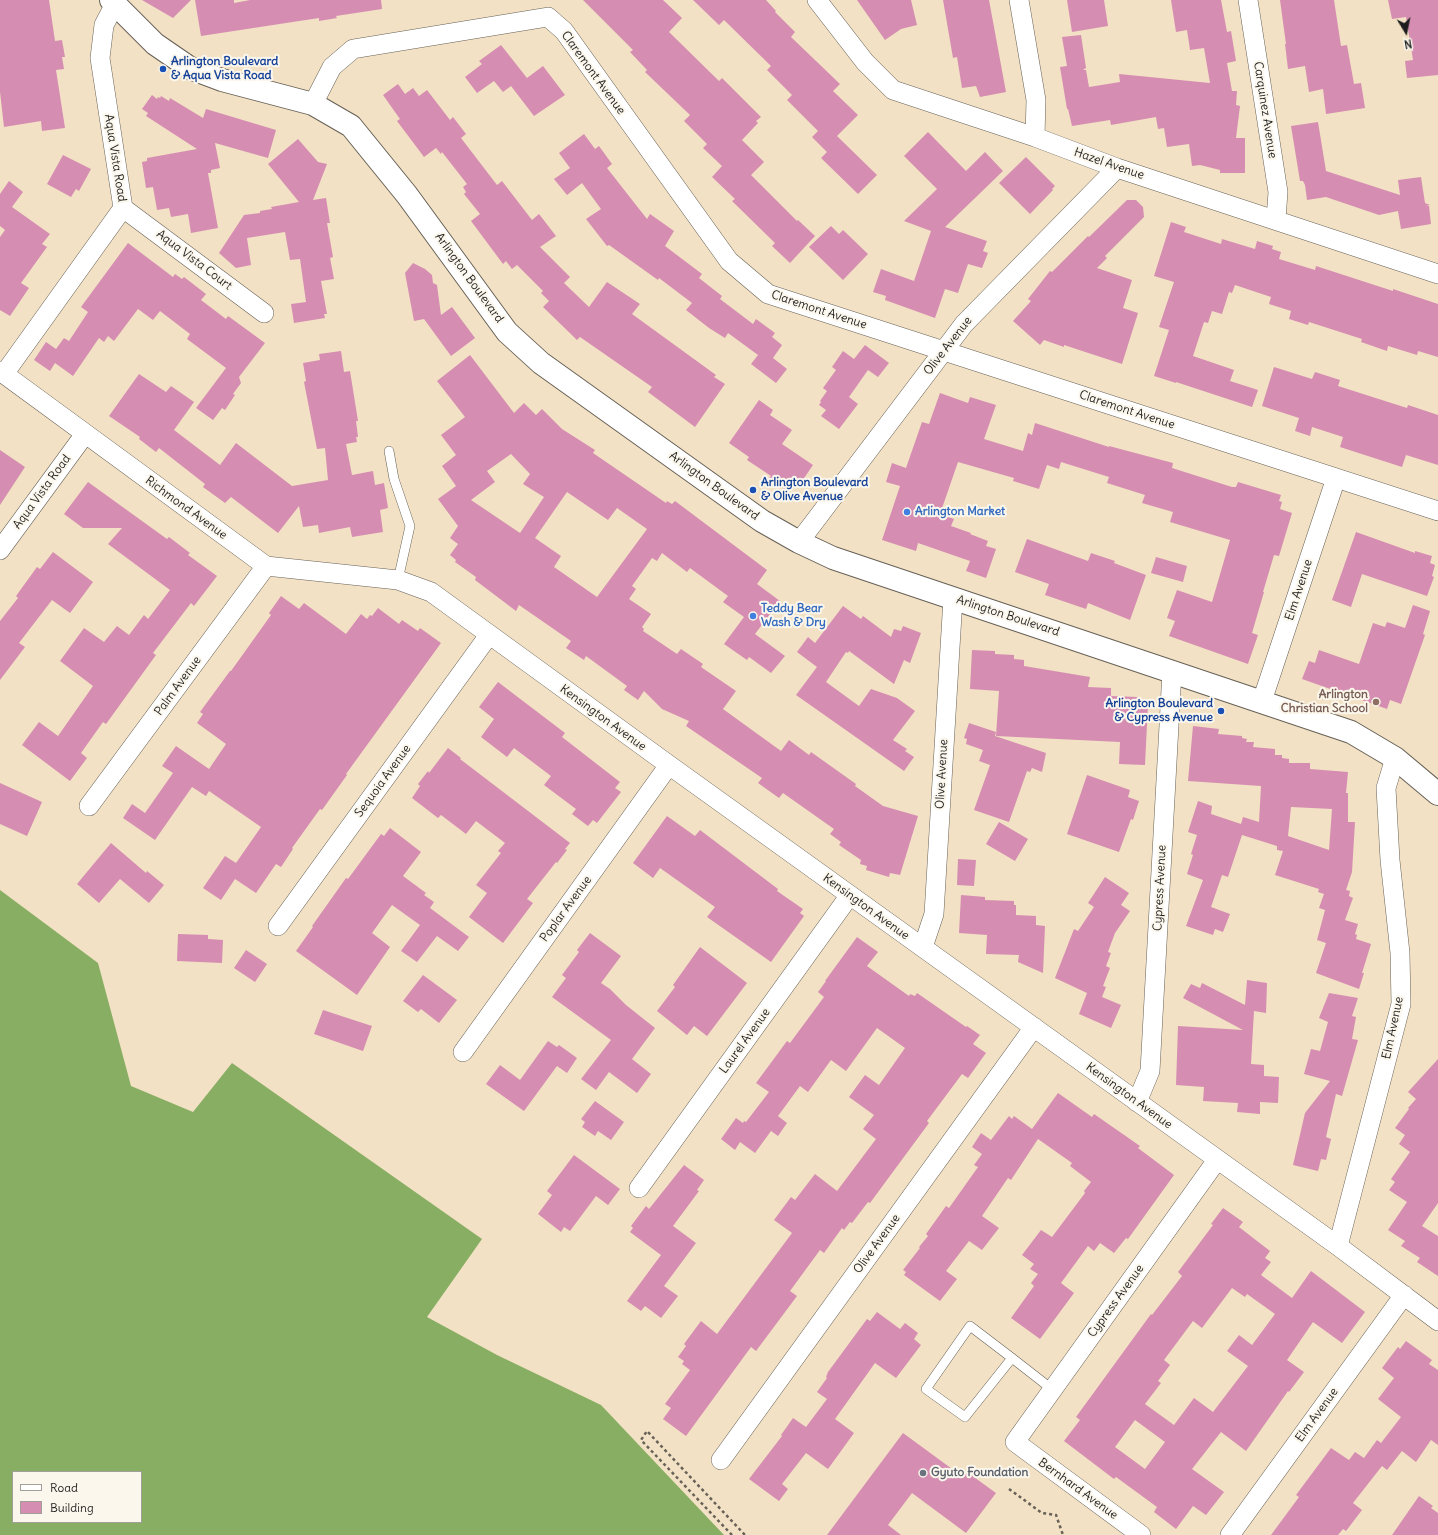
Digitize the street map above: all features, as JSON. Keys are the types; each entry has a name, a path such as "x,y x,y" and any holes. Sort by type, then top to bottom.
{"main road":[{"name":"Arlington Boulevard","path":"113,2 155,44 190,68 222,80 313,104 351,126 407,195 507,332 541,363 762,521 799,542 833,558 1351,732 1395,758 1438,794"}],"street":[{"name":"Hazel Avenue","path":"817,0 865,62 893,90 1035,137 1117,168 1276,219 1438,274"},
{"path":"1019,0 1036,100 1035,137"},
{"name":"Carquinez Avenue","path":"1248,0 1278,192 1276,219"},
{"name":"Aqua Vista Road","path":"2,372 123,208 100,58 104,25 113,2"},
{"name":"Claremont Avenue","path":"313,104 332,67 353,49 548,17 564,31 729,261 768,294 1438,510"},
{"name":"Olive Avenue","path":"799,542 964,324 1117,168"},
{"name":"Aqua Vista Court","path":"123,208 264,313"},
{"name":"Richmond Avenue","path":"2,372 266,566"},
{"name":"Aqua Vista Road","path":"0,550 85,434"},
{"name":"Elm Avenue","path":"1262,701 1336,478"},
{"path":"266,566 398,580"},
{"name":"Palm Avenue","path":"89,806 266,566"},
{"name":"Kensington Avenue","path":"398,580 431,592 1338,1246 1438,1321"},
{"name":"Olive Avenue","path":"923,947 934,914 953,598"},
{"name":"Sequoia Avenue","path":"278,926 489,635"},
{"name":"Cypress Avenue","path":"1137,1102 1150,1071 1172,671"},
{"name":"Elm Avenue","path":"1338,1246 1401,1004 1400,953 1390,860 1386,788 1395,758"},
{"name":"Poplar Avenue","path":"463,1052 669,765"},
{"name":"Laurel Avenue","path":"639,1188 850,895"},
{"name":"Olive Avenue","path":"721,1460 1034,1027"},
{"name":"Cypress Avenue","path":"1016,1442 1217,1160"},
{"name":"Elm Avenue","path":"1230,1535 1404,1295"},
{"name":"Bernhard Avenue","path":"1016,1442 1142,1535"}],"lane":[{"path":"389,450 394,479 410,526 398,580"},
{"path":"1012,1358 965,1417 926,1389 970,1326 1012,1358 1053,1390"}],"path":[{"path":"732,1535 641,1440 647,1431 745,1535"},
{"path":"1009,1489 1042,1513 1056,1515 1063,1535"}],"green space":[{"path":"0,890 98,963 131,1086 193,1112 232,1063 482,1239 427,1317 497,1355 601,1405 724,1535 0,1535"}],"building":[{"path":"0,0 49,0 55,41 62,40 65,57 62,57 64,69 56,70 65,128 42,131 41,121 4,127 0,92"},
{"path":"142,0 191,0 173,18"},
{"path":"195,0 234,0 234,3 250,0 381,0 382,9 336,16 337,18 319,21 319,18 201,36"},
{"path":"583,0 663,0 682,18 669,32 719,81 722,78 761,117 756,121 758,123 742,140 764,162 751,175 797,221 798,220 815,236 790,263 772,246 775,243 732,201 735,199 712,177 722,166 703,148 707,144 684,121 690,115 645,72 647,70 630,52 633,50"},
{"path":"693,0 766,0 776,11 775,12 795,32 791,37 840,84 833,91 858,115 837,136 877,175 858,194 821,158 827,152 812,137 818,131 787,100 792,95 767,70 771,66 724,20 719,25"},
{"path":"857,0 911,0 917,25 901,29 885,40"},
{"path":"943,0 989,0 1006,92 980,97 976,86 962,88 957,57 953,58"},
{"path":"1067,0 1104,0 1108,26 1072,32"},
{"path":"1171,0 1221,0 1227,32 1231,31 1236,61 1227,63 1232,91 1237,91 1236,105 1240,106 1236,138 1245,138 1245,173 1220,173 1220,170 1200,165 1192,166 1189,144 1167,147 1164,128 1158,129 1156,117 1111,125 1110,120 1072,126 1067,109 1060,67 1067,66 1062,37 1081,35 1086,68 1083,70 1086,70 1089,87 1120,82 1119,74 1210,83 1204,48 1190,50 1187,30 1176,32"},
{"path":"1280,0 1334,0 1341,46 1347,45 1354,84 1361,83 1365,108 1326,114 1323,89 1309,92 1305,66 1288,69"},
{"path":"1388,0 1438,0 1438,75 1407,78 1405,61 1413,60 1406,17 1392,19"},
{"path":"501,45 527,78 543,66 565,95 534,116 511,86 503,92 494,81 477,93 465,77 482,64 479,61"},
{"path":"398,84 405,94 413,88 419,96 427,90 450,120 453,117 466,134 461,138 497,185 502,181 532,220 539,214 556,236 540,247 570,277 564,283 589,307 607,282 640,304 632,314 716,375 714,377 725,384 695,427 648,392 652,387 580,337 577,340 543,307 549,301 541,293 543,291 517,265 512,269 506,261 503,264 471,221 480,214 464,194 466,192 463,187 467,184 442,152 441,154 436,148 424,157 397,121 400,119 383,95"},
{"path":"152,95 157,99 161,96 169,101 170,98 203,118 206,109 276,130 268,158 215,143 220,168 211,170 211,173 208,173 218,228 191,233 188,214 171,217 169,208 157,210 153,187 146,188 142,162 147,161 147,158 197,149 146,116 148,113 142,109"},
{"path":"1318,122 1326,171 1400,195 1398,180 1421,177 1425,203 1430,205 1426,206 1429,206 1431,224 1401,229 1398,211 1379,215 1326,197 1307,200 1305,185 1303,181 1300,181 1291,126"},
{"path":"928,132 966,171 985,152 1003,171 945,227 987,241 983,251 988,253 982,268 968,264 958,293 945,289 935,318 885,300 886,296 873,292 881,269 914,281 931,231 904,221 937,189 904,156"},
{"path":"584,134 595,149 599,146 612,164 607,168 647,219 650,214 674,231 665,246 702,274 699,278 722,296 720,299 753,324 756,319 775,333 772,337 782,345 773,358 787,369 776,383 751,364 758,355 728,333 725,338 709,328 686,310 692,303 659,278 658,280 609,245 607,246 586,219 601,209 582,183 567,195 554,179 570,168 559,153"},
{"path":"298,139 318,162 327,164 313,200 326,198 330,223 327,223 333,257 330,258 334,279 321,281 327,314 324,314 325,318 294,323 291,304 306,302 300,259 290,260 285,232 247,238 251,265 236,268 219,253 244,215 260,213 260,211 272,209 271,207 299,202 268,164"},
{"path":"63,155 91,169 79,191 76,189 71,197 47,184"},
{"path":"1026,157 1055,186 1030,214 999,183"},
{"path":"9,181 23,192 12,207 50,234 42,244 47,247 21,283 29,288 10,316 0,310 0,237 5,230 0,226 0,194"},
{"path":"1127,200 1136,200 1143,207 1144,217 1105,256 1107,258 1097,268 1132,280 1123,308 1138,313 1122,364 1044,340 1040,345 1013,321 1031,301 1028,299 1050,271 1052,272"},
{"path":"1171,222 1186,227 1184,232 1221,244 1222,239 1255,249 1257,241 1273,246 1272,249 1281,252 1279,259 1315,270 1316,266 1438,304 1438,357 1418,351 1417,355 1388,346 1387,351 1361,342 1362,339 1309,322 1308,325 1289,319 1291,311 1269,304 1271,297 1235,285 1232,293 1229,292 1222,314 1212,311 1208,323 1204,322 1193,356 1234,370 1230,381 1258,390 1252,407 1154,376 1169,330 1159,327 1174,282 1154,276"},
{"path":"831,226 839,234 843,230 868,254 843,280 809,247"},
{"path":"128,243 173,277 175,274 182,279 184,277 206,294 201,300 226,319 228,316 265,343 239,377 241,383 233,394 235,395 225,410 222,408 213,420 196,408 226,368 187,339 190,334 160,311 153,320 138,309 114,341 108,336 104,342 99,338 73,376 55,363 50,371 34,360 46,342 56,349 64,338 69,341 88,312 81,307"},
{"path":"413,263 425,269 432,275 433,283 437,285 441,315 452,307 475,338 451,356 424,319 414,321 405,273"},
{"path":"865,345 889,363 878,377 868,370 849,397 858,404 839,429 821,416 826,410 819,405 827,391 823,388 836,370 832,367 843,351 854,359"},
{"path":"341,351 344,372 350,371 358,421 356,421 358,437 356,437 357,442 346,444 352,475 373,471 375,485 384,483 388,508 380,510 383,532 352,537 350,527 319,533 318,525 303,527 299,506 278,533 231,497 225,503 203,487 205,484 159,448 156,452 139,439 140,437 109,416 139,374 166,392 171,386 194,402 174,430 220,465 236,443 292,486 328,480 325,448 317,449 304,382 306,381 303,363 320,360 319,354"},
{"path":"470,355 514,413 524,403 536,415 542,409 562,429 595,450 593,453 666,503 667,501 672,504 675,501 767,570 757,584 780,601 755,634 785,656 771,673 749,657 747,660 724,644 744,617 723,602 728,596 690,568 687,572 662,553 657,561 652,558 632,586 636,589 629,599 651,614 642,627 644,629 643,631 677,654 681,649 703,664 701,667 736,691 723,709 781,751 789,740 809,755 811,752 856,784 855,786 883,806 918,816 900,875 890,873 889,877 866,870 867,866 860,864 861,860 839,845 841,842 830,834 834,829 783,793 779,798 758,783 762,778 686,726 689,721 662,709 644,691 638,700 624,690 627,686 586,656 584,660 566,648 571,641 519,605 516,611 475,580 476,577 455,562 456,560 450,555 458,544 450,538 458,526 438,499 456,486 442,466 456,455 441,435 465,417 437,381","holes":["511,454 530,474 523,484 544,497 520,533 471,500 495,482 487,471","567,492 608,520 617,508 647,529 597,597 554,567 561,556 535,538"]},
{"path":"1274,367 1312,379 1315,372 1340,380 1338,386 1407,408 1408,405 1438,415 1438,465 1406,455 1402,467 1340,447 1343,437 1312,427 1310,436 1295,431 1299,418 1262,406"},
{"path":"940,393 968,403 970,397 996,405 984,439 1023,451 1028,433 1032,435 1035,423 1109,447 1173,463 1172,468 1232,487 1236,487 1238,482 1281,495 1279,501 1282,502 1280,509 1292,513 1279,556 1274,555 1263,592 1252,633 1258,635 1248,664 1169,636 1175,621 1167,618 1177,590 1212,602 1230,540 1170,522 1173,512 1142,503 1145,495 1107,483 1109,477 1061,462 1059,469 1047,465 1039,489 1013,481 1014,478 958,462 940,514 954,519 951,526 988,541 986,546 996,549 986,578 966,571 970,561 918,543 916,551 882,540 900,486 886,482 892,463 906,468 922,422 929,424"},
{"path":"759,400 773,410 770,415 792,430 782,444 813,465 798,487 793,483 787,491 769,478 771,476 747,460 749,457 729,443"},
{"path":"0,450 25,467 0,505"},
{"path":"88,482 167,539 169,537 190,553 188,555 217,576 194,606 191,603 153,653 156,655 106,724 103,722 81,753 87,758 70,781 22,745 39,722 58,736 93,686 60,661 84,628 104,642 117,626 129,635 144,615 148,619 170,590 108,544 122,528 83,528 64,514"},
{"path":"1356,532 1415,553 1415,551 1432,556 1430,563 1435,565 1432,576 1434,577 1427,596 1362,574 1351,607 1332,600"},
{"path":"1027,539 1088,561 1091,553 1115,561 1114,563 1146,575 1130,620 1088,603 1086,609 1045,595 1049,584 1015,572"},
{"path":"53,552 93,582 70,613 52,600 19,643 25,647 0,680 0,621 18,598 16,596 37,567 40,569"},
{"path":"1156,557 1187,566 1183,582 1151,573"},
{"path":"281,596 299,609 304,603 346,634 361,614 367,619 370,615 372,616 378,608 399,624 402,620 418,631 420,628 441,643 346,774 347,775 322,810 320,809 292,848 293,849 281,867 276,864 256,893 235,879 221,900 203,888 225,856 236,863 261,827 209,791 206,796 192,787 155,840 123,818 132,804 145,813 173,773 162,766 176,746 209,769 226,744 197,723 203,714 200,712 271,615 269,613"},
{"path":"1413,605 1430,611 1423,634 1425,635 1401,704 1390,700 1387,709 1302,679 1309,661 1315,663 1319,650 1359,664 1373,623 1385,627 1387,622 1405,628"},
{"path":"843,606 861,619 863,616 891,637 894,629 901,631 903,626 921,633 910,663 904,660 894,684 849,651 848,653 846,652 826,682 859,706 871,689 897,698 915,711 893,740 907,749 905,751 914,757 904,771 796,695 817,667 797,652 808,637 815,643"},
{"path":"972,650 995,651 995,654 1014,655 1014,659 1024,660 1024,666 1090,677 1088,687 1111,688 1111,696 1138,697 1138,703 1148,704 1145,765 1119,764 1120,742 996,736 999,691 970,689"},
{"path":"498,682 565,733 562,737 620,782 615,788 621,792 597,823 593,820 588,826 572,814 576,809 544,785 551,776 514,748 507,757 481,737 494,719 479,707"},
{"path":"969,723 996,732 995,736 1046,753 1042,772 1032,768 1030,772 1027,771 1009,822 974,810 990,765 979,761 983,750 966,744 967,739 964,738"},
{"path":"1193,726 1219,729 1218,734 1242,736 1242,738 1247,739 1246,742 1254,742 1253,747 1275,749 1275,755 1282,755 1282,758 1289,759 1289,763 1310,763 1310,769 1348,772 1346,793 1348,793 1348,822 1355,822 1352,872 1346,890 1350,891 1349,896 1353,898 1345,920 1358,924 1355,934 1357,935 1356,939 1371,944 1362,973 1364,973 1359,989 1316,973 1326,943 1317,940 1325,910 1319,908 1324,894 1318,892 1319,889 1275,875 1283,851 1277,850 1277,846 1242,835 1228,877 1222,875 1211,907 1230,914 1223,932 1215,929 1213,935 1186,926 1203,880 1187,874 1197,835 1188,832 1198,801 1212,806 1211,814 1241,824 1243,817 1259,822 1261,786 1188,781","holes":["1291,807 1332,809 1329,850 1288,836"]},
{"path":"448,748 461,758 460,759 570,843 565,849 567,850 527,899 533,903 503,943 469,917 487,893 476,885 501,853 498,851 505,843 476,821 466,834 441,815 438,818 412,798 420,786 418,784 428,771 429,773"},
{"path":"1087,775 1130,790 1128,797 1139,801 1133,820 1131,819 1119,852 1067,834"},
{"path":"0,783 42,802 27,836 0,824"},
{"path":"667,816 695,836 700,830 778,889 777,891 803,909 800,913 804,916 771,962 707,917 715,907 660,868 653,878 633,863"},
{"path":"999,822 1028,839 1015,861 986,844"},
{"path":"390,828 421,852 403,876 426,893 424,895 434,902 430,908 469,937 458,951 437,936 417,962 401,951 420,925 392,905 372,933 390,947 357,995 296,951 346,878 348,879 381,834 384,836"},
{"path":"111,843 146,873 147,871 164,885 149,903 120,879 99,903 77,884"},
{"path":"958,859 976,860 974,886 957,885"},
{"path":"1105,877 1129,893 1121,905 1130,911 1115,933 1108,952 1111,953 1106,966 1110,968 1103,986 1106,987 1102,997 1121,1005 1111,1028 1079,1014 1087,993 1055,978 1074,929 1078,931 1094,907 1088,903"},
{"path":"961,895 985,897 985,900 1014,901 1014,905 1016,905 1016,915 1036,916 1036,925 1045,926 1043,973 1018,962 1019,955 986,954 987,935 959,933"},
{"path":"590,933 621,956 601,983 655,1028 632,1059 651,1074 637,1093 609,1072 596,1090 581,1079 611,1040 552,997 566,978 562,975 579,952 577,950"},
{"path":"178,934 208,935 208,939 223,940 222,963 177,961"},
{"path":"857,937 878,952 867,966 909,996 910,994 915,996 917,993 980,1035 973,1044 986,1053 968,1078 962,1074 927,1121 929,1123 870,1203 868,1202 852,1223 850,1222 844,1230 842,1228 824,1253 820,1250 790,1291 797,1296 756,1351 751,1347 686,1436 663,1419 671,1408 665,1404 690,1370 682,1364 684,1361 678,1357 686,1346 684,1344 701,1321 717,1334 792,1233 774,1220 791,1197 795,1200 815,1174 837,1191 876,1139 863,1129 874,1115 849,1097 865,1075 879,1085 905,1048 877,1028 846,1071 831,1060 808,1092 800,1086 778,1116 787,1123 778,1136 771,1131 755,1153 740,1142 735,1150 721,1139 736,1118 743,1123 744,1121 746,1122 769,1092 756,1083 787,1041 790,1043 824,997 818,992"},
{"path":"700,947 747,983 707,1036 694,1026 687,1035 657,1011 675,987 673,985"},
{"path":"246,950 267,964 255,982 234,968"},
{"path":"423,975 457,1000 439,1023 421,1009 418,1012 403,1001"},
{"path":"1247,980 1267,983 1266,1013 1254,1011 1251,1064 1264,1065 1264,1076 1279,1077 1278,1103 1260,1102 1260,1114 1237,1112 1238,1103 1203,1101 1204,1087 1176,1085 1178,1026 1243,1030 1183,998 1191,984 1200,988 1202,983 1245,1005"},
{"path":"1329,993 1358,998 1352,1016 1356,1017 1352,1039 1358,1040 1342,1096 1336,1094 1326,1137 1331,1139 1326,1160 1321,1159 1318,1171 1293,1165 1305,1113 1330,1081 1304,1074 1311,1049 1320,1051 1328,1022 1319,1018"},
{"path":"323,1010 372,1026 363,1051 314,1034"},
{"path":"548,1041 557,1047 559,1045 577,1058 567,1073 557,1066 524,1111 486,1084 500,1065 520,1080"},
{"path":"1438,1059 1438,1203 1422,1226 1438,1236 1438,1276 1417,1262 1420,1258 1401,1246 1405,1241 1388,1230 1407,1202 1389,1190 1395,1182 1391,1179 1410,1152 1399,1144 1405,1135 1395,1128 1409,1109 1408,1108 1416,1099 1408,1092"},
{"path":"1058,1093 1092,1117 1094,1114 1140,1146 1138,1148 1174,1175 1128,1239 1126,1238 1114,1253 1100,1243 1094,1251 1088,1246 1061,1283 1074,1293 1040,1339 1011,1318 1034,1286 1031,1283 1038,1274 1030,1269 1034,1264 1022,1255 1041,1230 1052,1237 1085,1193 1084,1191 1091,1182 1070,1166 1072,1163 1038,1139 1011,1180 1008,1178 982,1216 999,1228 982,1250 969,1241 946,1271 957,1279 940,1301 904,1275 906,1272 903,1270 920,1248 919,1247 928,1236 926,1234 946,1206 949,1208 978,1167 974,1165 982,1154 972,1147 981,1133 991,1140 1009,1116 1012,1119 1014,1116 1032,1129"},
{"path":"595,1101 624,1122 611,1140 598,1131 595,1136 582,1127 585,1122 581,1119"},
{"path":"574,1155 620,1189 608,1205 596,1196 570,1231 564,1227 561,1232 538,1214 552,1195 547,1191"},
{"path":"684,1165 704,1180 697,1190 699,1191 673,1226 696,1243 664,1286 678,1296 661,1318 645,1306 641,1311 627,1301 661,1255 630,1232 633,1228 631,1226 646,1206 649,1209"},
{"path":"1223,1208 1243,1222 1239,1227 1270,1251 1265,1258 1271,1262 1261,1275 1292,1298 1311,1271 1365,1312 1342,1343 1313,1322 1287,1360 1304,1372 1289,1392 1288,1391 1246,1451 1221,1432 1192,1469 1224,1492 1206,1515 1193,1506 1176,1529 1154,1512 1157,1507 1116,1477 1114,1479 1064,1441 1080,1420 1076,1417 1151,1314 1152,1315 1182,1276 1178,1272 1213,1225 1211,1224","holes":["1232,1288 1245,1297 1247,1294 1275,1314 1252,1345 1239,1335 1227,1351 1248,1366 1213,1412 1194,1398 1174,1425 1145,1404 1161,1383 1158,1381 1170,1365 1164,1360 1193,1321 1202,1328","1135,1420 1165,1442 1145,1469 1115,1447"]},
{"path":"877,1312 900,1329 905,1323 918,1333 914,1339 921,1345 896,1378 875,1363 835,1419 854,1433 828,1469 806,1453 782,1484 788,1489 779,1501 749,1479 782,1436 781,1435 793,1418 806,1427 827,1399 817,1392 827,1378 828,1372 867,1319 870,1321"},
{"path":"1406,1341 1432,1360 1429,1364 1438,1370 1438,1445 1431,1440 1416,1462 1402,1451 1387,1470 1382,1466 1353,1503 1362,1510 1346,1531 1343,1529 1338,1535 1271,1535 1299,1497 1296,1495 1331,1448 1349,1460 1355,1452 1364,1458 1377,1440 1381,1443 1401,1417 1378,1399 1394,1378 1382,1368 1398,1347 1400,1349"},
{"name":"Gyuto Foundation","path":"903,1433 963,1477 967,1472 996,1493 966,1533 912,1493 888,1525 901,1535 827,1535"},
{"path":"1419,1496 1433,1506 1431,1508 1438,1513 1438,1535 1392,1535"}],"place":[{"name":"Arlington Boulevard & Aqua Vista Road","path":"163,69"},
{"name":"Arlington Boulevard & Olive Avenue","path":"753,490"},
{"name":"Arlington Market","path":"907,512"},
{"name":"Teddy Bear Wash & Dry","path":"753,616"},
{"name":"Arlington Christian School","path":"1376,702"},
{"name":"Arlington Boulevard & Cypress Avenue","path":"1221,711"},
{"name":"Gyuto Foundation","path":"923,1473"}]}
